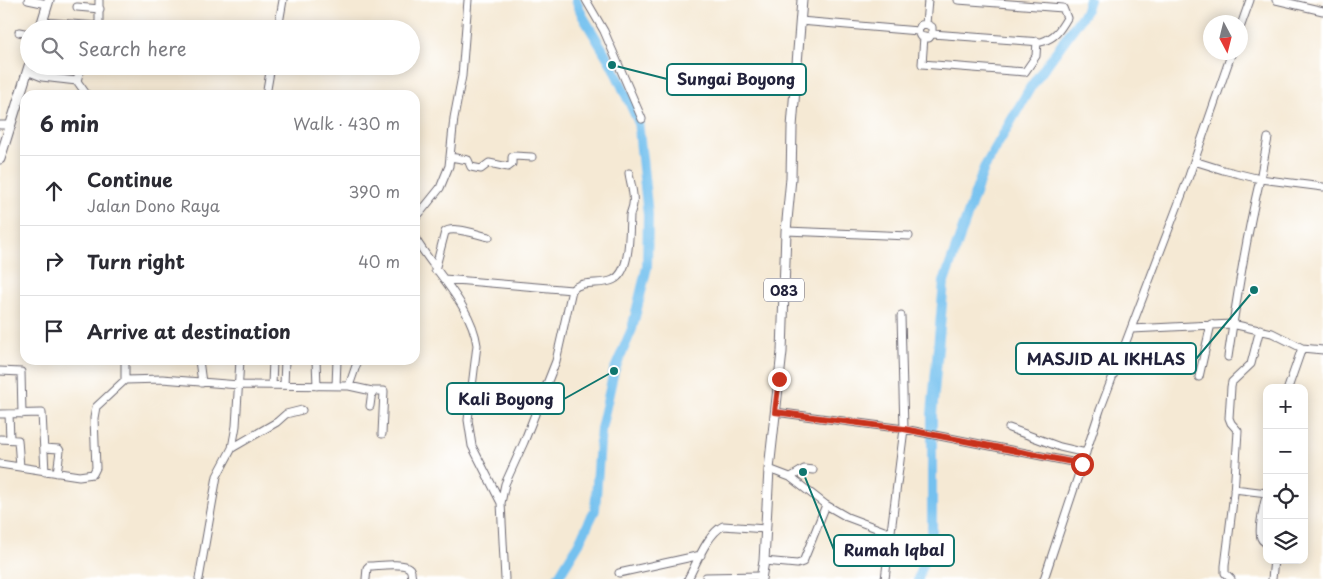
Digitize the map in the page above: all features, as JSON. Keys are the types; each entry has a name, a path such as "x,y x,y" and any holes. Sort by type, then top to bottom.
{"main road":[{"name":"083","path":"761,578 764,561 769,469 782,352 786,231 802,0"},
{"path":"43,20 48,2"},
{"path":"0,159 5,125 26,75"}],"street":[{"path":"28,0 48,2"},
{"path":"99,0 99,20"},
{"path":"280,20 284,0"},
{"path":"420,213 440,188 449,166 454,118 462,76 468,0"},
{"path":"586,0 604,31 642,119"},
{"path":"926,24 928,0"},
{"path":"932,34 1037,41 1052,38 1061,29 1067,18 1063,8 958,0"},
{"path":"1245,15 1250,0"},
{"path":"1276,0 1323,11"},
{"path":"77,7 100,9"},
{"path":"800,21 918,31"},
{"path":"921,24 926,24 932,27 932,34 929,38 920,36 918,31 921,24"},
{"path":"924,37 922,64 1024,72 1036,56 1037,41"},
{"path":"1044,579 1082,464 1229,60"},
{"path":"40,75 77,81"},
{"path":"79,75 77,81 83,90"},
{"path":"267,90 269,75"},
{"path":"1228,357 1246,243 1268,138"},
{"path":"450,157 468,160 471,167 481,169 489,163 508,167 512,164 514,156 532,157"},
{"path":"1194,161 1260,179 1323,187"},
{"path":"505,579 500,503 505,484 556,361 572,290 577,285 607,282 614,280 620,275 629,245 630,213 634,203 629,173"},
{"path":"435,270 447,230 453,229 488,237"},
{"path":"786,231 909,236"},
{"path":"420,246 435,270 444,278 476,334 477,344 468,420 472,446 500,503"},
{"path":"444,278 572,290"},
{"path":"885,579 904,429 901,316"},
{"path":"1200,377 1211,324"},
{"path":"1132,329 1232,324 1272,333 1302,348 1323,350"},
{"path":"1230,579 1226,573 1225,566 1234,489 1238,431 1229,418 1231,386 1232,382 1251,364 1260,329"},
{"path":"1289,384 1302,348"},
{"path":"125,365 125,380"},
{"path":"200,365 202,383"},
{"path":"199,579 218,476 232,448 236,426 240,365"},
{"path":"272,385 273,365"},
{"path":"284,385 285,365"},
{"path":"316,365 317,386"},
{"path":"336,386 337,365"},
{"path":"349,386 356,365"},
{"path":"0,370 18,370 21,372 22,414"},
{"path":"0,464 80,476 93,474 96,468 94,418 96,406 125,380 162,379 238,385 349,386 372,391 384,390 382,434"},
{"path":"370,406 372,391"},
{"path":"232,448 277,422 286,414 302,410"},
{"path":"775,412 904,429 1082,464"},
{"path":"0,414 42,413 45,472"},
{"path":"9,414 10,439"},
{"path":"1009,428 1060,447 1086,453"},
{"path":"0,439 17,439 19,441 20,468"},
{"path":"44,448 59,449 58,473"},
{"path":"769,469 791,477 826,505 847,517 892,534"},
{"path":"791,477 804,469 813,470"},
{"path":"1234,489 1263,493"},
{"path":"764,561 797,564 803,562 826,505"},
{"path":"1263,518 1260,536 1263,541"},
{"path":"688,579 714,532 723,526 766,529"},
{"path":"619,573 701,555"},
{"path":"1272,579 1274,564"},
{"path":"366,579 366,568 369,566 402,565 411,570 412,579"},
{"path":"706,577 761,578"}],"waterway":[{"path":"557,579 579,543 595,510 601,429 614,371 632,329 647,267 648,215 638,121 612,65 582,15 576,0"},
{"path":"918,579 932,534 932,414 944,282 984,168 1030,88 1085,12 1089,0"}],"place":[{"name":"Sungai Boyong","path":"612,65"},
{"name":"MASJID AL IKHLAS","path":"1254,290"},
{"name":"Kali Boyong","path":"614,371"},
{"name":"Rumah Iqbal","path":"803,472"}],"route":[{"path":"779,379 775,412 904,429 1082,464"}]}
